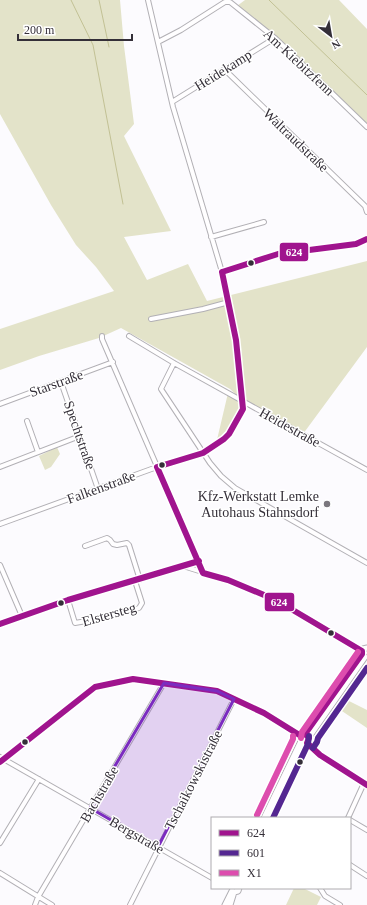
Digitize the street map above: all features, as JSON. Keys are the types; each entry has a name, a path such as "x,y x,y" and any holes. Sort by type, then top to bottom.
{"street":[{"path":"148,0 172,102 222,272 236,340 240,395 242,400"},
{"name":"Am Kiebitzfenn","path":"158,42 228,1 275,38 367,127"},
{"name":"Heidekamp","path":"172,102 275,38"},
{"name":"Waltraudstraße","path":"224,69 365,206 367,212"},
{"path":"211,237 264,222"},
{"path":"222,272 278,254 356,244 367,239"},
{"path":"151,319 203,309 229,302"},
{"path":"102,336 203,573"},
{"name":"Heidestraße","path":"129,336 174,363 367,470"},
{"name":"Starstraße","path":"0,404 113,362"},
{"path":"174,363 161,389 203,453 221,476 235,488 367,563"},
{"name":"Spechtstraße","path":"61,382 98,489"},
{"name":"Falkenstraße","path":"0,524 157,467 203,453 229,434 243,409 242,400"},
{"path":"27,421 38,452"},
{"path":"0,467 80,436"},
{"name":"Elstersteg","path":"68,600 75,623 109,617 139,608 142,603 129,545 127,543 117,545 113,544 107,538 85,546"},
{"path":"0,624 68,600 199,561"},
{"path":"0,565 22,616"},
{"path":"182,566 228,580 276,600 365,652 305,739 265,817"},
{"path":"1,760 95,687 133,680 216,691 264,713 305,739 320,755 365,784 350,817"},
{"name":"Bachstraße","path":"35,905 38,897 164,683"},
{"name":"Tschaikowskistraße","path":"130,905 234,699"},
{"path":"269,817 305,739"},
{"name":"Bergstraße","path":"1,760 39,779 211,877"},
{"path":"0,843 39,779"},
{"path":"351,820 367,830"},
{"path":"351,866 367,876"},
{"path":"0,873 52,905"},
{"path":"321,889 325,896 340,905"},
{"path":"225,905 232,890"},
{"path":"230,905 232,890"}],"highlighted area":[{"path":"164,683 217,691 234,699 158,847 90,808"}],"green space":[{"path":"0,0 120,0 134,124 124,136 171,231 124,237 147,280 188,264 207,301 367,261 367,347 303,434 242,400 230,389 121,328 99,338 39,356 0,370 0,329 114,291 96,267 76,245 51,205 0,114"},
{"path":"245,0 339,0 367,29 367,126 237,6"},
{"path":"228,393 237,399 240,411 228,434 216,444"},
{"path":"57,447 60,454 51,467 45,470 39,456"},
{"path":"343,698 367,710 367,728 336,707"},
{"path":"294,889 305,889 321,897 317,905 286,905"}],"waterway":[{"path":"71,0 93,45 123,204"},
{"path":"99,0 109,47"},
{"path":"269,0 367,95"}],"transit line":[{"name":"624","path":"222,272 278,254 356,244 367,239"},
{"name":"624","path":"157,467 203,453 224,439 229,434 243,409 236,340 222,272"},
{"name":"624","path":"157,467 203,573 228,580 276,600 362,651 362,654 305,734"},
{"name":"624","path":"0,624 68,600 199,561"},
{"name":"X1","path":"301,738 302,732 358,652"},
{"name":"601","path":"313,748 318,738 367,668"},
{"name":"624","path":"0,762 95,687 133,679 217,691 264,713 301,736"},
{"name":"624","path":"305,734 309,738 307,743 320,755 367,785"},
{"name":"X1","path":"257,815 293,739 293,736"},
{"name":"601","path":"273,817 308,744 309,736"}],"place":[{"name":"Kfz-Werkstatt Lemke Autohaus Stahnsdorf","path":"327,504"}]}
